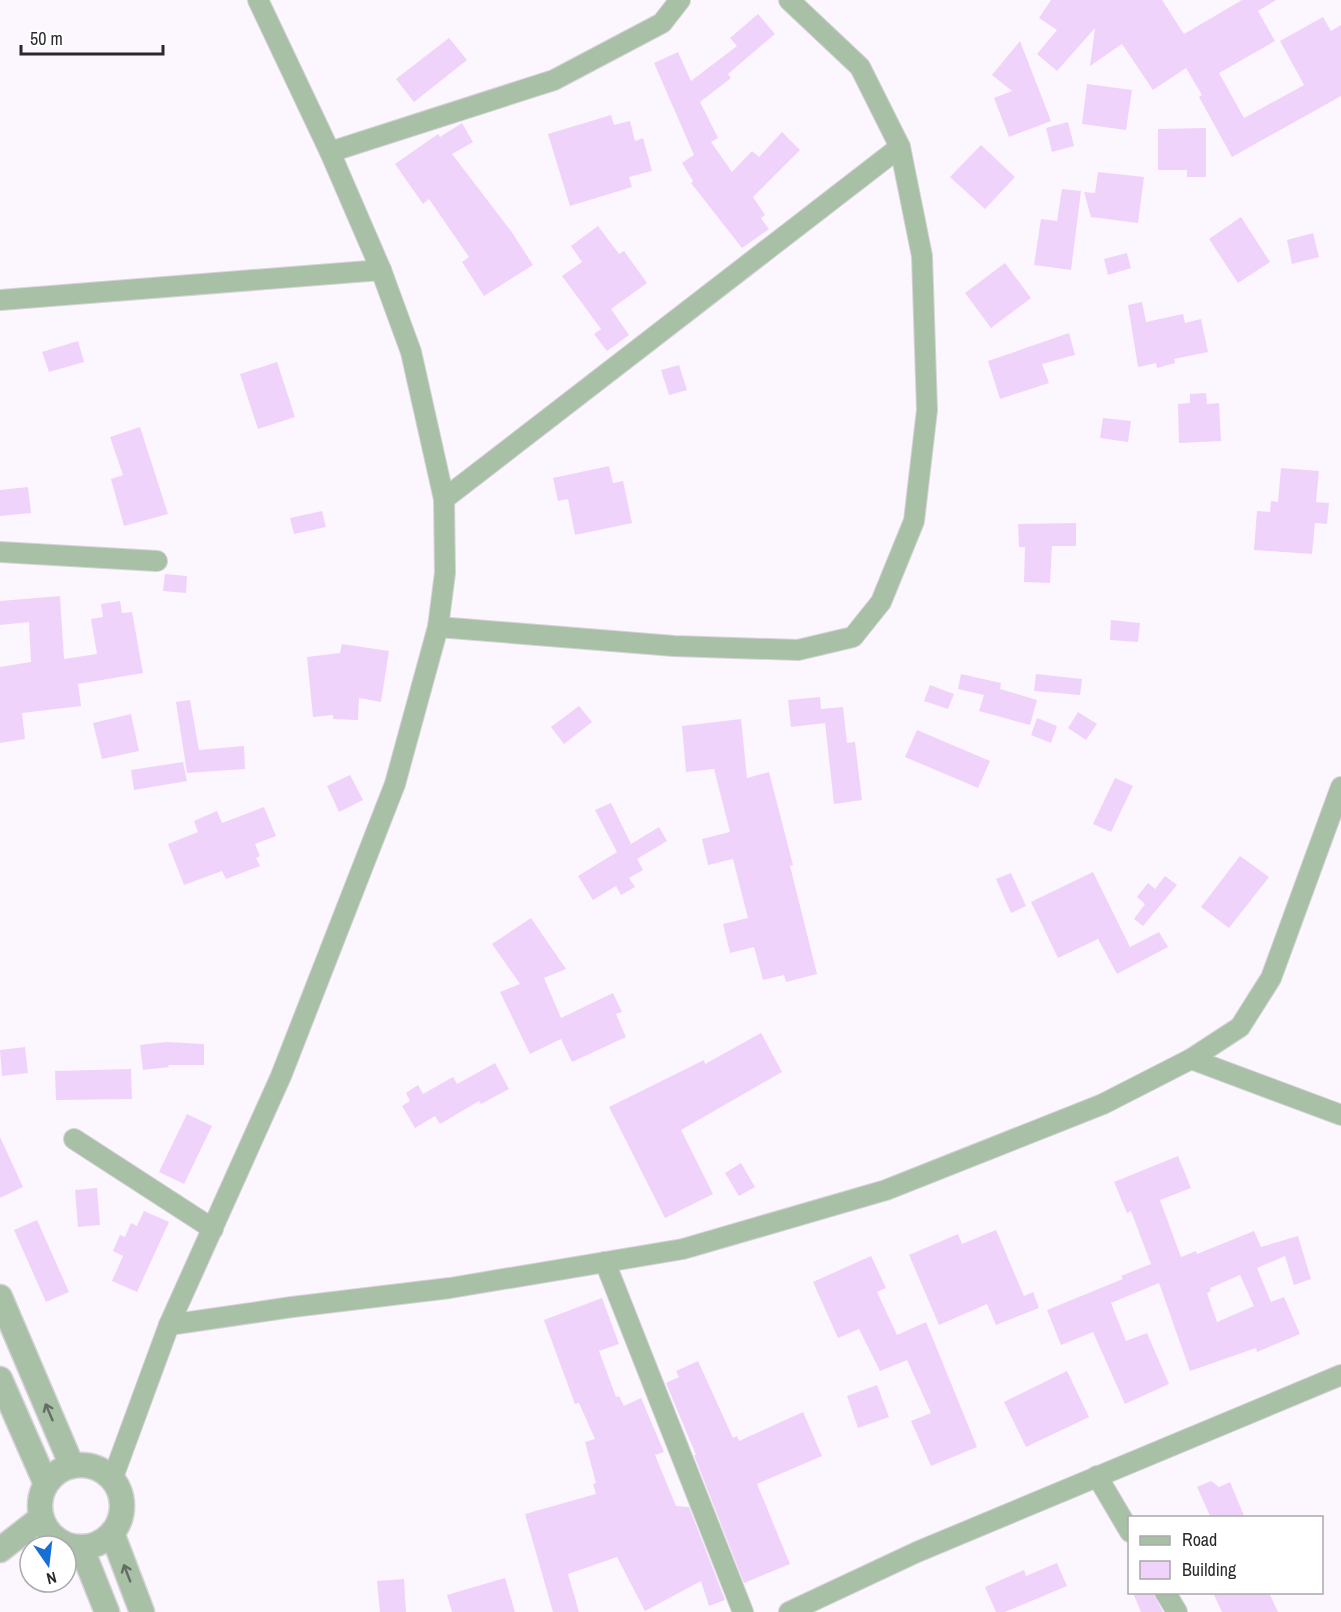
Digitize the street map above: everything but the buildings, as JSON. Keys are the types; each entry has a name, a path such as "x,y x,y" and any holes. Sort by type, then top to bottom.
{"street":[{"path":"112,1480 170,1325 281,1076 391,795 438,627 445,573 444,499 411,352 381,270 330,152 258,0"},
{"path":"330,152 554,80 662,23 680,0"},
{"path":"438,627 675,646 798,650 853,638 881,602 914,521 927,411 922,256 900,147 860,67 789,0"},
{"path":"444,499 900,147"},
{"path":"0,300 381,270"},
{"path":"0,552 157,561"},
{"path":"170,1325 292,1307 450,1288 683,1249 886,1190 1103,1104 1191,1059 1240,1027 1271,978 1341,787"},
{"path":"1191,1059 1341,1115"},
{"path":"74,1139 213,1229"},
{"path":"605,1262 743,1612"},
{"path":"0,1298 72,1466"},
{"path":"789,1612 917,1552 1097,1476 1234,1422 1341,1375"},
{"path":"0,1379 46,1484"},
{"path":"72,1466 87,1466 101,1470 112,1480 120,1492 122,1507 119,1521 112,1533 92,1546 81,1547 63,1544 49,1533 41,1518 40,1500 46,1484 57,1472 72,1466"},
{"path":"1097,1476 1128,1529"},
{"path":"0,1550 41,1518"},
{"path":"112,1533 142,1612"},
{"path":"81,1547 107,1612"},
{"path":"1167,1594 1177,1612"}]}
